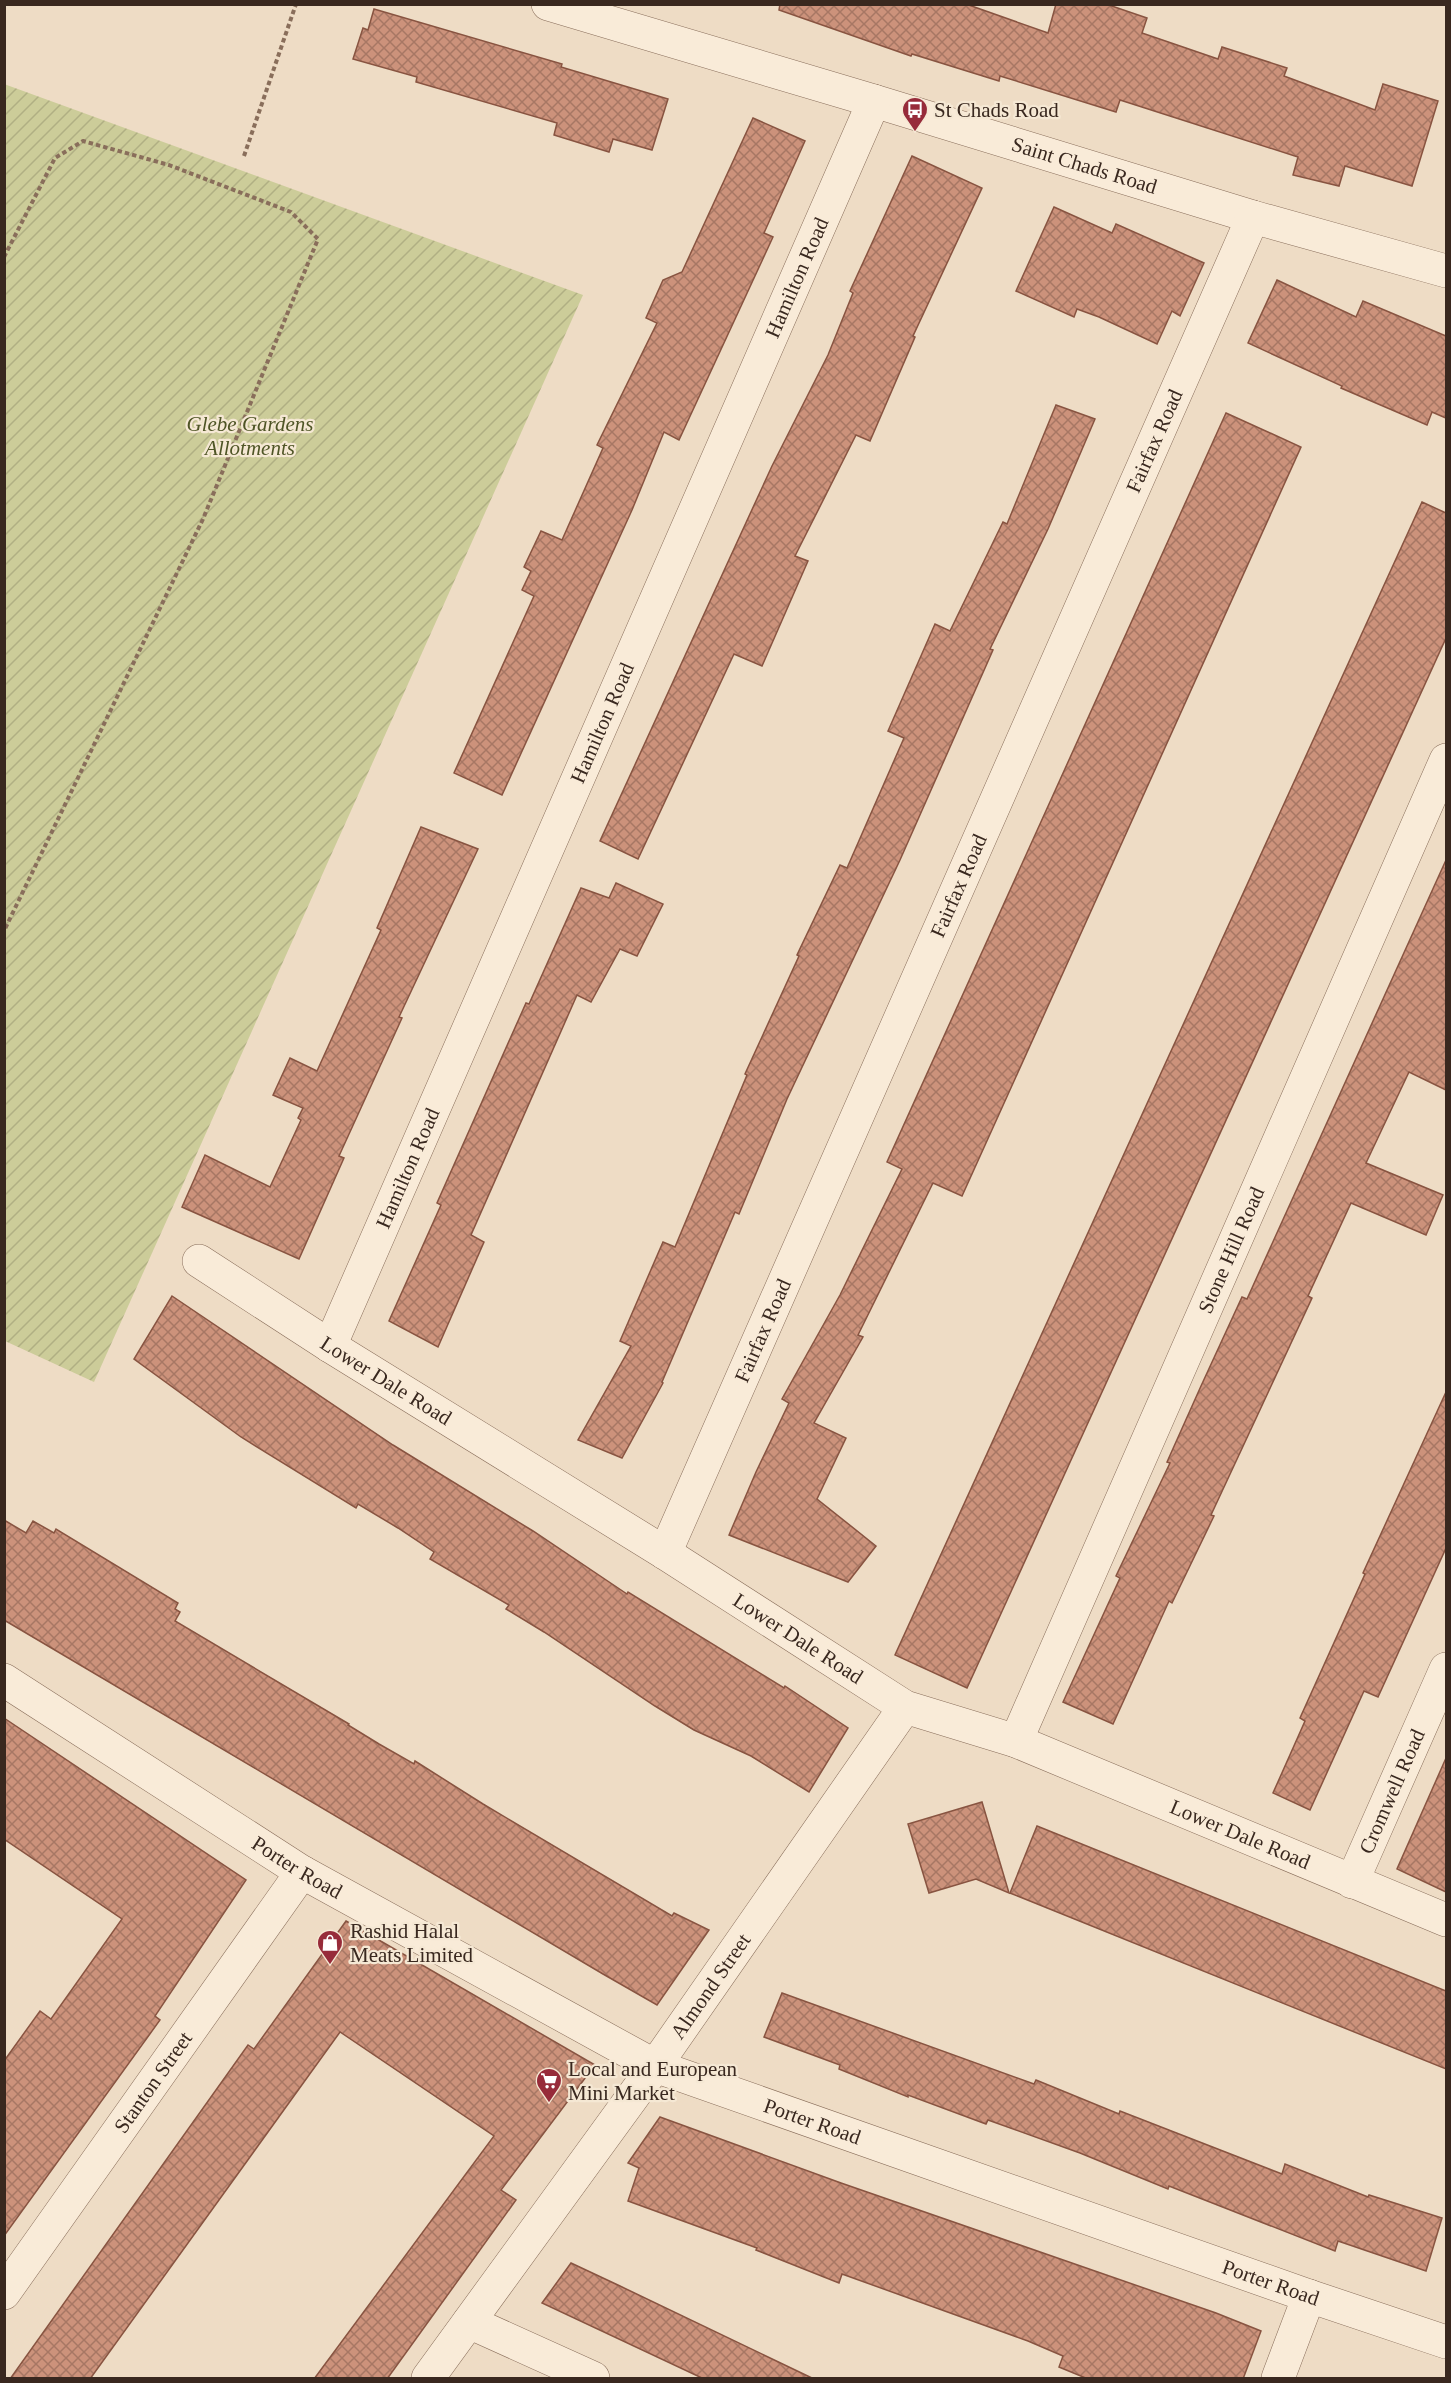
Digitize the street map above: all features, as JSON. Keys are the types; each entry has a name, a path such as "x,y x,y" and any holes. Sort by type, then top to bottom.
{"street":[{"name":"Saint Chads Road","path":"548,4 1253,217 1446,271"},
{"name":"Hamilton Road","path":"330,1346 874,101"},
{"name":"Fairfax Road","path":"664,1553 1253,217"},
{"name":"Stone Hill Road","path":"1016,1741 1446,760"},
{"name":"Lower Dale Road","path":"199,1261 330,1346 664,1553 905,1707 1016,1741 1446,1920"},
{"name":"Cromwell Road","path":"1352,1882 1446,1669"},
{"name":"Porter Road","path":"4,1680 302,1872 655,2066 1446,2342"},
{"name":"Almond Street","path":"428,2379 655,2066 905,1707"},
{"name":"Stanton Street","path":"4,2293 302,1872"},
{"path":"1278,2379 1309,2296"},
{"path":"469,2322 593,2379"}],"path":[{"path":"243,156 296,4"},
{"path":"4,257 55,158 83,141 169,165 291,212 318,239 203,519 4,931"}],"green space":[{"name":"Glebe Gardens Allotments","path":"4,84 583,295 94,1382 5,1341"}],"building":[{"path":"780,4 966,4 1048,33 1056,4 1106,4 1147,18 1142,33 1218,59 1222,47 1287,68 1284,76 1375,110 1383,84 1438,101 1412,186 1345,166 1339,186 1293,175 1298,157 1120,100 1116,112 1000,76 999,81 912,54 911,56 779,10"},
{"path":"374,9 562,64 561,67 668,99 652,150 613,139 609,152 554,135 557,123 416,82 417,77 353,59 363,28 368,30"},
{"path":"753,118 805,141 764,233 773,237 679,440 664,432 632,510 502,795 454,773 534,596 522,590 531,571 524,567 541,531 562,540 603,448 597,445 657,323 646,318 663,280 682,272"},
{"path":"912,156 982,188 913,336 915,337 870,441 856,435 795,556 808,561 762,666 734,654 638,859 600,841 772,466 828,355 853,293 850,291"},
{"path":"1054,207 1112,233 1116,224 1204,263 1180,316 1172,311 1157,344 1099,317 1077,309 1074,317 1016,291"},
{"path":"1277,280 1356,317 1363,301 1446,336 1446,418 1432,412 1427,425 1341,388 1342,386 1248,343"},
{"path":"1056,405 1095,419 1048,529 990,649 993,650 900,860 787,1099 739,1214 735,1212 663,1383 622,1458 578,1440 631,1346 620,1341 663,1242 675,1247 747,1075 745,1074 799,956 797,955 840,865 847,868 904,738 888,731 935,624 950,631 1003,522 1007,524"},
{"path":"1226,413 1301,447 962,1196 933,1183 858,1335 863,1337 814,1423 846,1438 817,1499 876,1546 848,1582 729,1535 789,1403 782,1399 840,1295 902,1169 887,1162"},
{"path":"1422,502 1446,513 1446,638 967,1688 895,1655"},
{"path":"421,827 478,849 399,1017 402,1018 339,1156 344,1158 299,1259 182,1207 205,1155 270,1187 301,1120 298,1118 303,1108 273,1095 290,1058 317,1071 381,930 377,928"},
{"path":"1446,860 1446,1090 1409,1072 1366,1163 1443,1195 1426,1235 1351,1203 1308,1296 1312,1298 1211,1515 1214,1516 1172,1603 1169,1601 1113,1724 1063,1702 1120,1578 1116,1576 1170,1463 1167,1462 1201,1386 1242,1297 1247,1299"},
{"path":"616,883 663,904 637,956 620,949 591,1002 577,995 471,1235 484,1242 438,1347 389,1321 441,1205 437,1203 526,1003 529,1004 581,888 609,898"},
{"path":"172,1296 393,1445 533,1531 627,1594 628,1592 784,1688 785,1686 848,1728 809,1792 751,1756 694,1730 655,1706 506,1609 509,1605 430,1559 434,1552 398,1528 358,1504 356,1508 241,1437 134,1359"},
{"path":"1446,1392 1446,1548 1378,1697 1364,1691 1310,1810 1273,1793 1305,1721 1300,1718"},
{"path":"4,1520 26,1533 33,1521 54,1533 56,1529 178,1603 175,1609 180,1612 175,1621 379,1744 414,1764 415,1761 672,1916 674,1913 709,1930 657,2005 603,1974 4,1620"},
{"path":"4,1718 246,1880 155,2016 160,2020 4,2236 4,2061 40,2011 51,2019 122,1919 4,1839"},
{"path":"1446,1758 1446,1892 1397,1869"},
{"path":"982,1802 1009,1893 976,1879 929,1893 908,1824"},
{"path":"1037,1826 1446,1991 1446,2069 1010,1893"},
{"path":"346,1921 595,2065 501,2190 516,2200 387,2379 314,2379 494,2136 340,2032 90,2379 10,2379 248,2045 254,2049"},
{"path":"782,1993 1034,2084 1036,2080 1119,2114 1120,2111 1282,2174 1285,2164 1368,2197 1369,2195 1442,2218 1426,2271 1338,2241 1335,2251 1169,2186 1168,2189 1080,2153 988,2120 986,2124 908,2095 908,2097 839,2069 840,2065 764,2037"},
{"path":"660,2117 841,2183 1216,2313 1261,2331 1243,2379 1088,2379 1059,2367 1063,2356 1028,2341 842,2274 839,2283 756,2250 757,2248 628,2201 639,2168 628,2163"},
{"path":"571,2263 814,2379 704,2379 542,2303"}],"place":[{"name":"St Chads Road","path":"915,133"},
{"name":"Rashid Halal Meats Limited","path":"330,1966"},
{"name":"Local and European Mini Market","path":"549,2104"}]}
